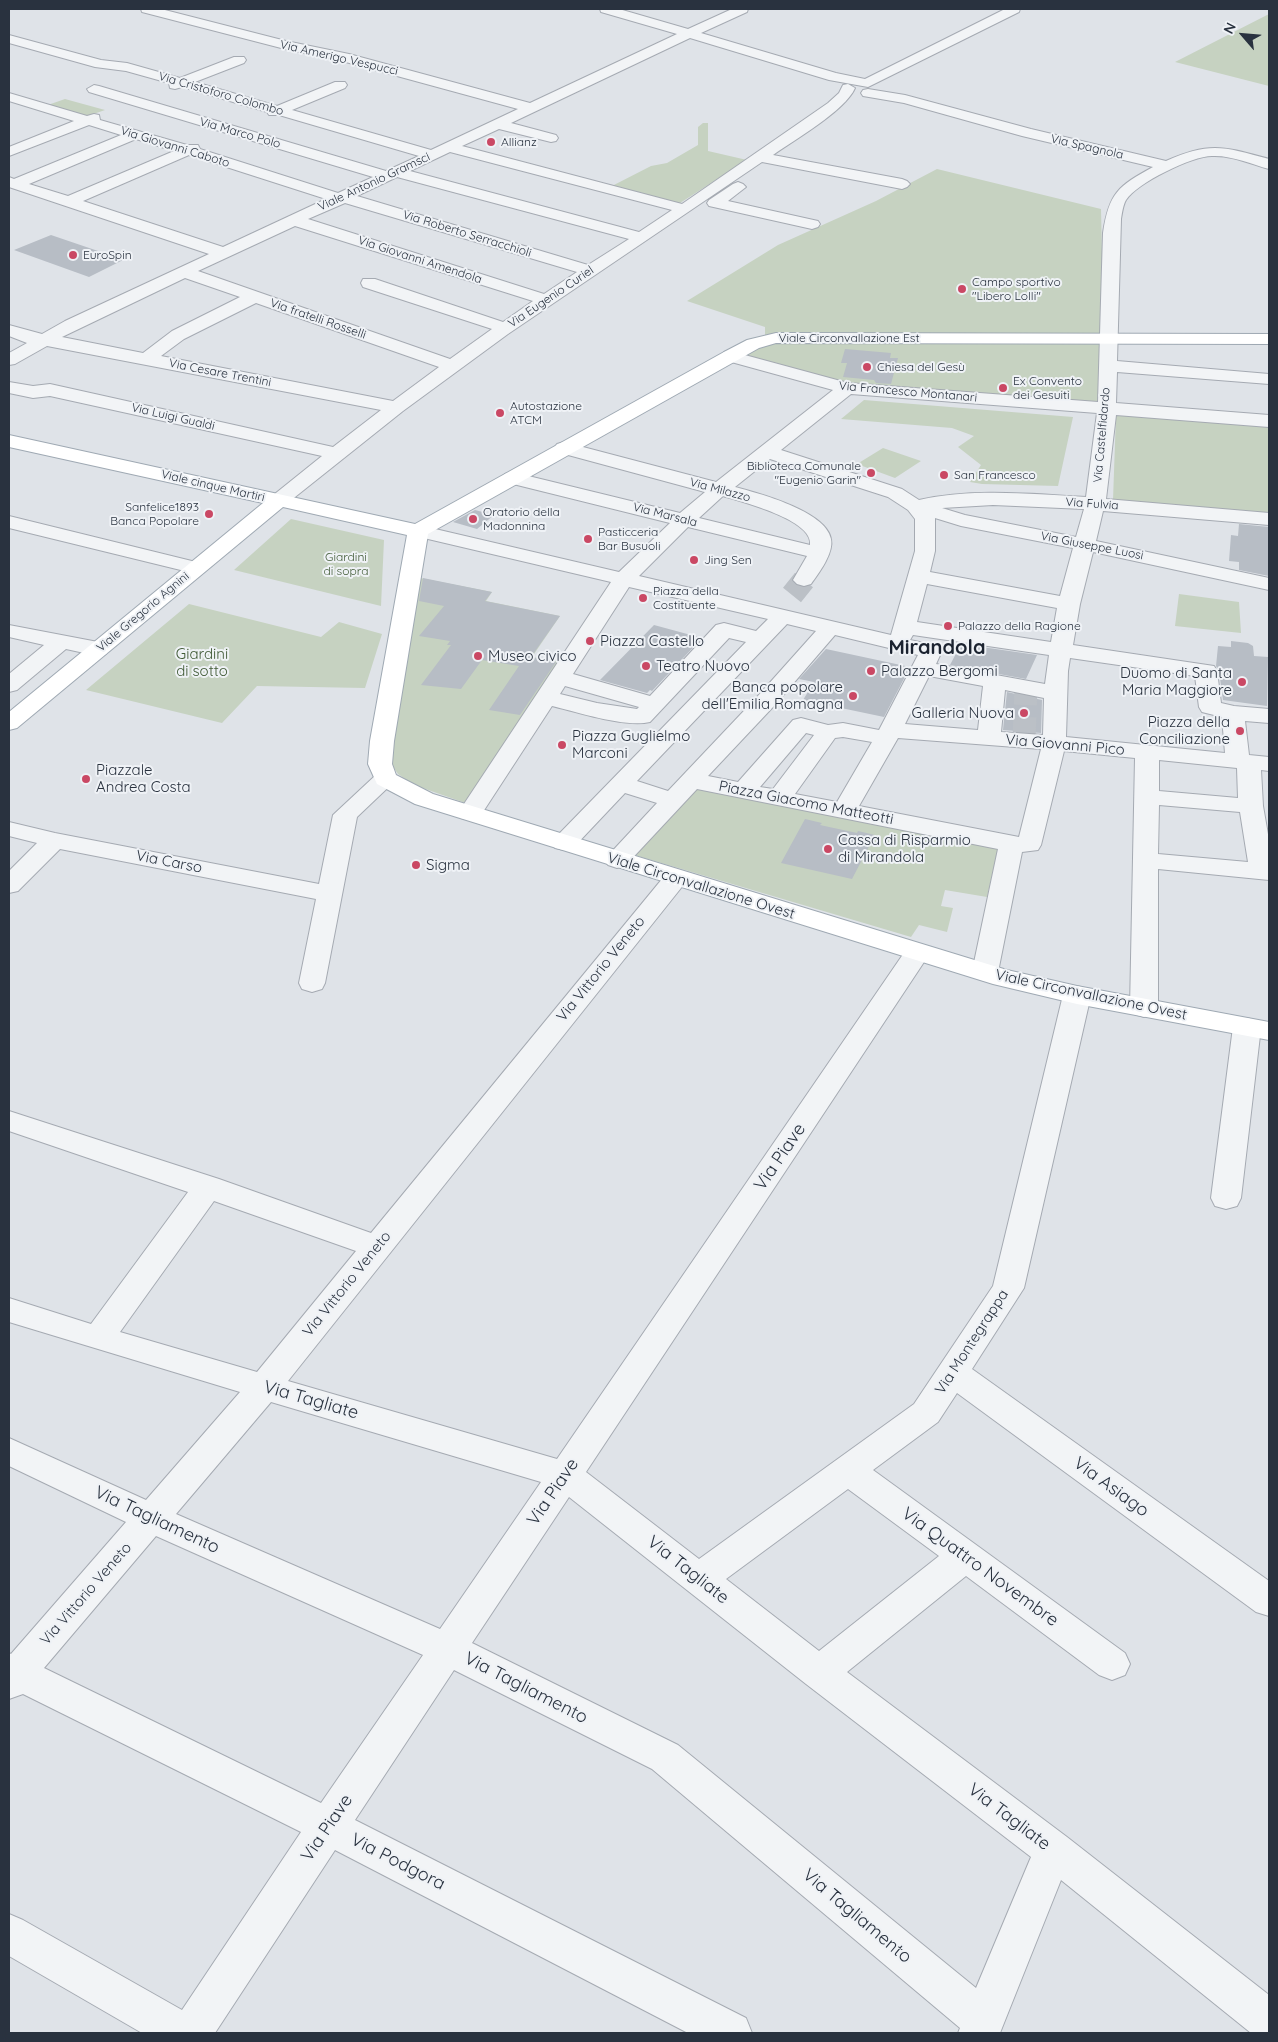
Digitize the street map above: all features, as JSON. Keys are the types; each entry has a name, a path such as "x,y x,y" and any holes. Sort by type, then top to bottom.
{"main road":[{"name":"Viale Circonvallazione Est","path":"418,531 730,356 753,344 776,338 791,337 1108,353 1269,339"},
{"name":"Viale cinque Martiri","path":"9,441 418,531"},
{"name":"Viale Gregorio Agnini","path":"9,723 278,501"},
{"path":"385,779 380,764 382,741 418,531"},
{"name":"Viale Circonvallazione Ovest","path":"385,779 424,799 985,972 1078,995 1258,1029"}],"street":[{"name":"Via Amerigo Vespucci","path":"147,9 285,45 344,57 531,108"},
{"name":"Via Spagnola","path":"606,9 691,33 905,99 1027,133 1167,166"},
{"name":"Viale Antonio Gramsci","path":"9,360 44,339 742,9"},
{"path":"864,87 1014,9"},
{"name":"Via Cristoforo Colombo","path":"9,39 100,64 127,67 433,155"},
{"path":"9,152 239,60"},
{"path":"68,202 340,85"},
{"name":"Via Eugenio Curiel","path":"278,501 396,407 505,328 641,237 700,204 768,159 837,111 864,87"},
{"name":"Via Marco Polo","path":"94,89 234,131 392,174 641,237"},
{"name":"Via Giovanni Caboto","path":"9,97 342,198"},
{"path":"17,112 35,105"},
{"path":"497,124 551,138"},
{"path":"12,183 134,135"},
{"path":"448,147 700,204 812,224"},
{"path":"1167,166 1194,154 1212,151 1269,164"},
{"path":"768,159 902,184"},
{"name":"Via Castelfidardo","path":"1011,844 1029,845 1054,743 1057,671 1069,604 1095,504 1107,408 1111,233 1115,207 1121,196 1167,166"},
{"path":"12,183 224,253"},
{"name":"Via Roberto Serracchioli","path":"342,198 591,271"},
{"name":"Via Giovanni Amendola","path":"294,220 546,300"},
{"name":"Via fratelli Rosselli","path":"184,272 453,366"},
{"path":"368,283 505,328"},
{"path":"146,359 178,335 254,297"},
{"name":"Via Cesare Trentini","path":"9,330 30,338 44,339 396,407"},
{"path":"1108,353 1269,365"},
{"path":"1108,353 1269,379"},
{"name":"Via Francesco Montanari","path":"730,356 847,388 1269,421"},
{"name":"Via Luigi Gualdi","path":"9,388 32,392 50,390 336,454"},
{"path":"470,813 548,698 624,579 684,520 719,490 847,388"},
{"path":"9,404 32,392"},
{"name":"Via Milazzo","path":"564,448 771,504 791,512 817,531 821,539 819,553"},
{"name":"Via Giuseppe Luosi","path":"766,451 894,492 915,506 960,520 1269,584"},
{"name":"Via Marsala","path":"512,478 819,553"},
{"name":"Via Fulvia","path":"915,506 948,500 990,498 1095,504 1269,519"},
{"path":"902,635 924,552 925,519 915,506"},
{"path":"9,522 197,568"},
{"path":"418,531 830,628 902,635 957,636 1061,649 1206,671 1210,707 1269,716"},
{"path":"564,843 760,639 776,615 798,588 819,553"},
{"path":"919,576 1069,604"},
{"path":"617,860 671,800 765,702 830,628"},
{"path":"548,698 597,710 648,711 724,630 760,639"},
{"path":"9,632 98,649"},
{"path":"844,810 889,734 931,651 902,635"},
{"path":"9,685 61,642"},
{"path":"922,668 1056,693"},
{"path":"560,677 648,711"},
{"path":"989,738 996,682"},
{"path":"1145,860 1266,871 1251,806 1252,763 1233,712"},
{"name":"Via Giovanni Pico","path":"743,791 801,725 828,732 843,730 989,738 1252,763"},
{"path":"779,798 828,732"},
{"path":"1144,1008 1147,753"},
{"path":"312,982 345,816 385,779"},
{"name":"Piazza Giacomo Matteotti","path":"690,780 1011,844"},
{"path":"620,784 671,800"},
{"path":"1147,797 1251,806"},
{"name":"Via Carso","path":"9,829 329,894"},
{"path":"9,885 56,840"},
{"path":"985,972 1011,844"},
{"name":"Via Vittorio Veneto","path":"12,1675 264,1387 676,878"},
{"name":"Via Piave","path":"191,2033 328,1826 917,952"},
{"name":"Via Montegrappa","path":"699,1579 926,1413 953,1373 1008,1288 1078,995"},
{"path":"1226,1198 1258,1029"},
{"path":"9,1121 377,1247"},
{"path":"98,1338 208,1188"},
{"name":"Via Tagliate","path":"9,1310 98,1338 565,1475 1053,1850 1269,2021"},
{"name":"Via Asiago","path":"953,1373 1269,1601"},
{"name":"Via Tagliamento","path":"9,1451 151,1518 448,1649 665,1757 981,2027"},
{"name":"Via Quattro Novembre","path":"848,1470 1112,1664"},
{"path":"819,1672 965,1556"},
{"name":"Via Podgora","path":"12,1675 328,1826 731,2033"},
{"path":"981,2027 1053,1850"},
{"path":"9,1934 182,2033"}],"green space":[{"path":"1269,14 1269,86 1175,62"},
{"path":"65,99 105,110 85,117 45,106"},
{"path":"703,123 708,123 708,151 747,160 680,203 610,187 651,166 667,163 698,145 698,127"},
{"path":"937,169 1101,209 1104,339 765,336 765,327 687,301 778,245 876,201"},
{"path":"776,338 1108,340 1101,402 839,383 730,356"},
{"path":"864,400 1073,417 1058,486 970,482 981,465 958,447 974,436 952,428 841,419"},
{"path":"1116,415 1269,427 1269,514 1113,500"},
{"path":"883,448 921,461 895,478 857,464"},
{"name":"Giardini di sopra","path":"291,519 384,540 381,606 234,570"},
{"path":"410,576 492,592 486,601 560,616 532,657 569,663 471,805 414,785 398,774 389,761"},
{"path":"1179,594 1239,602 1241,633 1175,626"},
{"name":"Giardini di sotto","path":"189,604 321,637 339,622 382,634 365,688 257,686 222,723 86,690"},
{"path":"692,786 998,849 987,897 945,890 941,906 953,908 947,932 919,925 911,937 631,854"}],"building":[{"name":"EuroSpin","path":"51,235 123,260 89,277 14,250"},
{"name":"Chiesa del Gesù","path":"845,349 891,353 890,358 898,358 891,384 876,383 874,380 843,377 847,363 841,363"},
{"name":"Oratorio della Madonnina","path":"475,510 494,515 477,529 453,522"},
{"path":"1239,524 1269,527 1269,576 1239,570 1239,562 1229,561 1231,535 1238,536"},
{"path":"423,578 492,592 485,601 560,616 531,657 556,662 520,715 489,710 519,666 482,660 461,689 421,685 451,645 447,645 450,641 419,636 444,606 419,601"},
{"name":"Teatro Nuovo","path":"654,625 702,638 652,691 650,690 647,693 600,680"},
{"name":"Duomo di Santa Maria Maggiore","path":"1231,641 1248,643 1253,646 1254,656 1268,657 1267,706 1223,700 1219,671 1216,666 1218,646 1231,647"},
{"path":"961,644 1037,655 1026,679 950,665"},
{"path":"826,649 910,667 884,717 803,700 814,682 799,679"},
{"name":"Galleria Nuova","path":"1007,692 1042,700 1041,733 1003,730"},
{"name":"Cassa di Risparmio di Mirandola","path":"805,819 822,823 820,825 875,835 852,879 781,863"}],"tunnel":[{"path":"792,595 804,580"},
{"path":"1024,740 1026,688"}],"place":[{"name":"Allianz","path":"491,142"},
{"name":"EuroSpin","path":"73,255"},
{"name":"Campo sportivo \"Libero Lolli\"","path":"962,289"},
{"name":"Chiesa del Gesù","path":"867,367"},
{"name":"Ex Convento dei Gesuiti","path":"1003,388"},
{"name":"Autostazione ATCM","path":"500,413"},
{"name":"Biblioteca Comunale \"Eugenio Garin\"","path":"871,473"},
{"name":"San Francesco","path":"944,475"},
{"name":"Sanfelice1893 Banca Popolare","path":"209,514"},
{"name":"Oratorio della Madonnina","path":"473,519"},
{"name":"Pasticceria Bar Busuoli","path":"588,539"},
{"name":"Jing Sen","path":"694,560"},
{"name":"Piazza della Costituente","path":"643,598"},
{"name":"Palazzo della Ragione","path":"948,626"},
{"name":"Piazza Castello","path":"590,641"},
{"name":"Museo civico","path":"478,656"},
{"name":"Teatro Nuovo","path":"646,666"},
{"name":"Palazzo Bergomi","path":"871,671"},
{"name":"Duomo di Santa Maria Maggiore","path":"1242,682"},
{"name":"Banca popolare dell'Emilia Romagna","path":"853,696"},
{"name":"Galleria Nuova","path":"1024,713"},
{"name":"Piazza della Conciliazione","path":"1240,731"},
{"name":"Piazza Guglielmo Marconi","path":"562,745"},
{"name":"Piazzale Andrea Costa","path":"86,779"},
{"name":"Cassa di Risparmio di Mirandola","path":"828,849"},
{"name":"Sigma","path":"416,865"}],"district":[{"name":"Mirandola","path":"937,648"}]}
